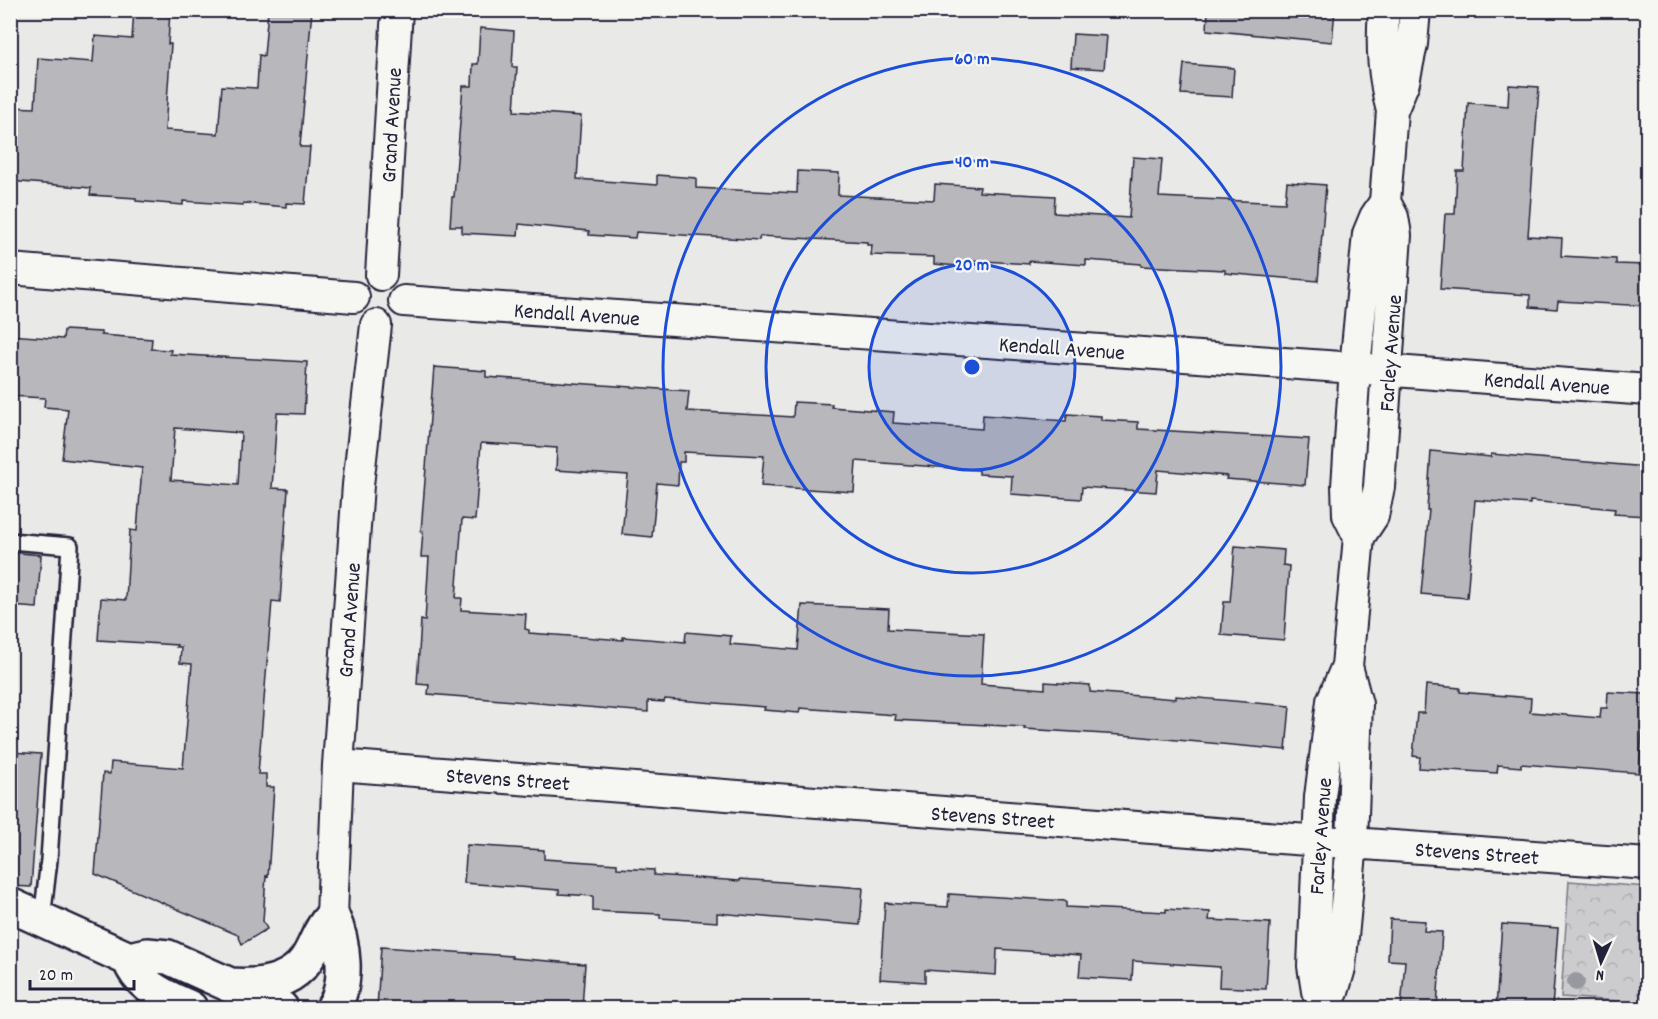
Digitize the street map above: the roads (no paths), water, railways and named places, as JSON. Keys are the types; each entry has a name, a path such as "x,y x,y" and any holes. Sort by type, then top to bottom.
{"street":[{"name":"Grand Avenue","path":"381,275 397,10"},
{"name":"Farley Avenue","path":"1384,10 1381,43 1384,81 1392,111"},
{"name":"Farley Avenue","path":"1359,537 1348,515 1347,486 1355,368 1368,234 1385,202 1392,111 1406,72 1412,44 1415,10"},
{"name":"Farley Avenue","path":"1347,666 1357,704 1352,843 1340,968 1333,992 1324,1008 1317,991 1313,966 1320,797 1332,701 1347,666 1359,537 1373,516 1379,488 1396,236 1393,217 1385,202"},
{"path":"10,269 354,297"},
{"path":"381,275 395,280 400,286 404,301 398,316 392,321 376,325 362,319 354,305 354,297 356,290 366,278 381,275"},
{"name":"Kendall Avenue","path":"404,301 1647,390"},
{"name":"Grand Avenue","path":"332,916 338,765 358,485 376,325"},
{"name":"Stevens Street","path":"338,765 1647,864"},
{"path":"10,905 129,959 147,955 168,957 281,1008"},
{"path":"229,985 264,984 287,977 306,961 317,935 332,916"},
{"path":"332,916 340,937 343,969 339,995 333,1008"},
{"path":"129,959 139,978 150,989 190,1008"}],"lane":[{"path":"10,541 70,546 49,860 42,919"}]}
